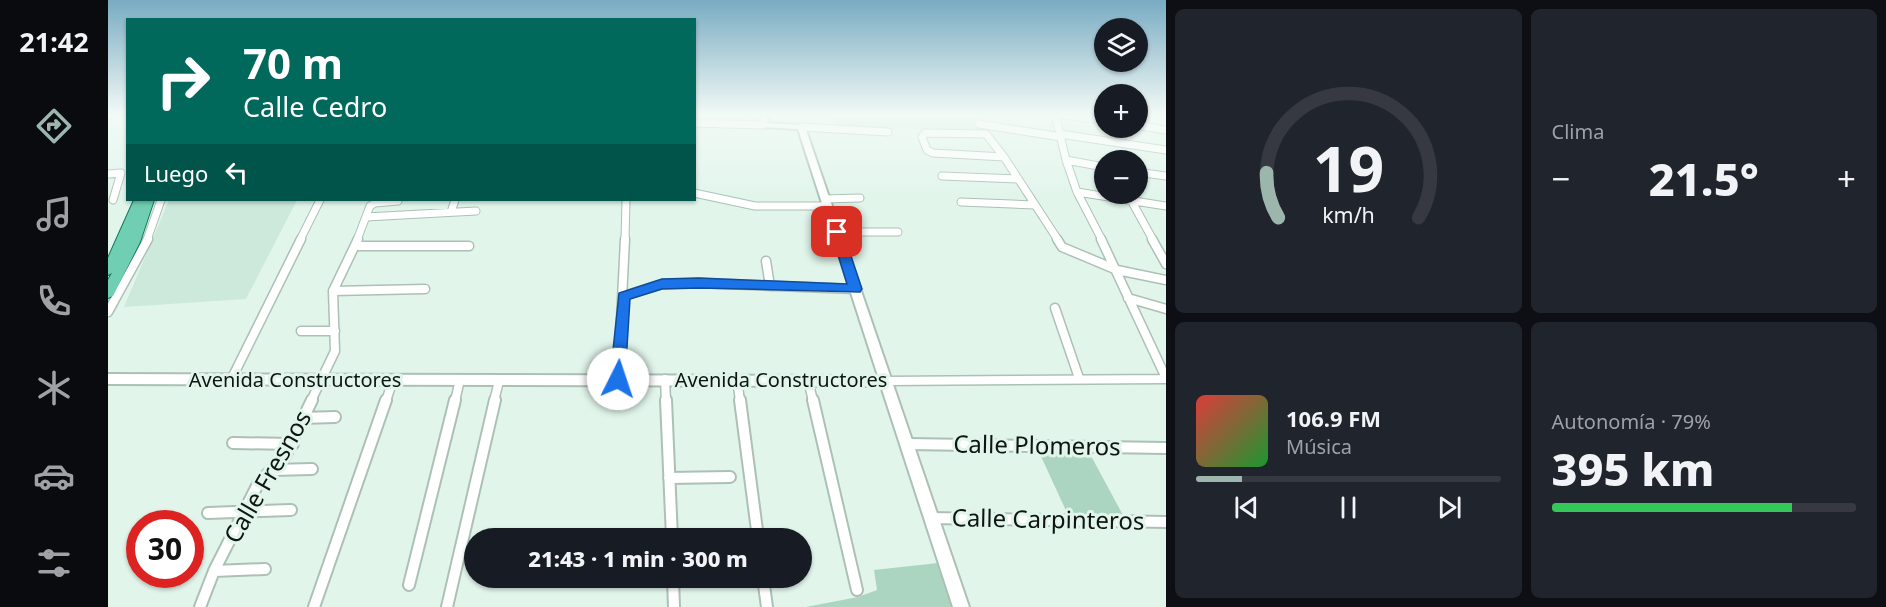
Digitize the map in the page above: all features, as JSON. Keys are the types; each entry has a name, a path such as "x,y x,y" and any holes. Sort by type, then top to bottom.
{"main road":[{"path":"108,270 122,244 139,201"},
{"path":"108,293 134,242 148,201"}],"street":[{"path":"806,142 961,607"},
{"path":"923,142 927,150 933,153 1004,157"},
{"path":"993,142 1062,247 1117,270 1166,280"},
{"path":"1062,142 1077,192 1117,270 1166,378"},
{"path":"1112,142 1166,150"},
{"path":"1066,160 1094,164"},
{"path":"108,174 121,173 113,200"},
{"path":"1148,174 1166,176"},
{"path":"942,176 1018,179"},
{"path":"1077,192 1094,195"},
{"path":"696,193 754,206 860,198"},
{"path":"108,312 147,241 160,201"},
{"path":"231,380 320,201"},
{"path":"392,201 372,204 333,291 425,289"},
{"path":"394,215 398,201"},
{"path":"451,212 455,201"},
{"path":"618,379 624,296 626,201"},
{"path":"961,202 1034,205"},
{"path":"1148,203 1166,206"},
{"path":"1133,204 1166,264"},
{"path":"366,217 476,211"},
{"path":"837,232 898,232"},
{"path":"355,246 469,246"},
{"path":"766,261 770,286"},
{"path":"624,296 662,284 856,289"},
{"name":"Calle Fresnos","path":"200,607 214,571 258,484 285,456 293,444 302,418 323,380 335,351 333,291"},
{"path":"1128,298 1166,309"},
{"path":"1055,308 1079,378"},
{"path":"301,331 335,331"},
{"name":"Avenida Constructores","path":"108,379 887,381 1166,378"},
{"path":"665,379 672,528"},
{"path":"737,379 757,528"},
{"path":"314,607 393,380"},
{"path":"409,585 460,380"},
{"path":"808,380 857,590"},
{"path":"447,607 499,381"},
{"path":"302,418 335,417"},
{"path":"233,443 293,444"},
{"name":"Calle Plomeros","path":"908,444 1166,448"},
{"path":"272,470 312,469"},
{"path":"669,478 730,477"},
{"path":"208,513 291,510"},
{"name":"Calle Carpinteros","path":"931,518 1166,522"},
{"path":"214,571 265,569"},
{"path":"673,588 674,607"},
{"path":"764,588 767,607"}],"shaded area":[{"path":"169,201 296,201 246,299 124,307"},
{"path":"1039,452 1090,454 1124,517 1068,515"},
{"path":"938,563 952,607 806,607 858,597 877,590 874,570"}],"route":[{"path":"618,379 624,296 662,284 699,283 856,289 837,232"}]}
